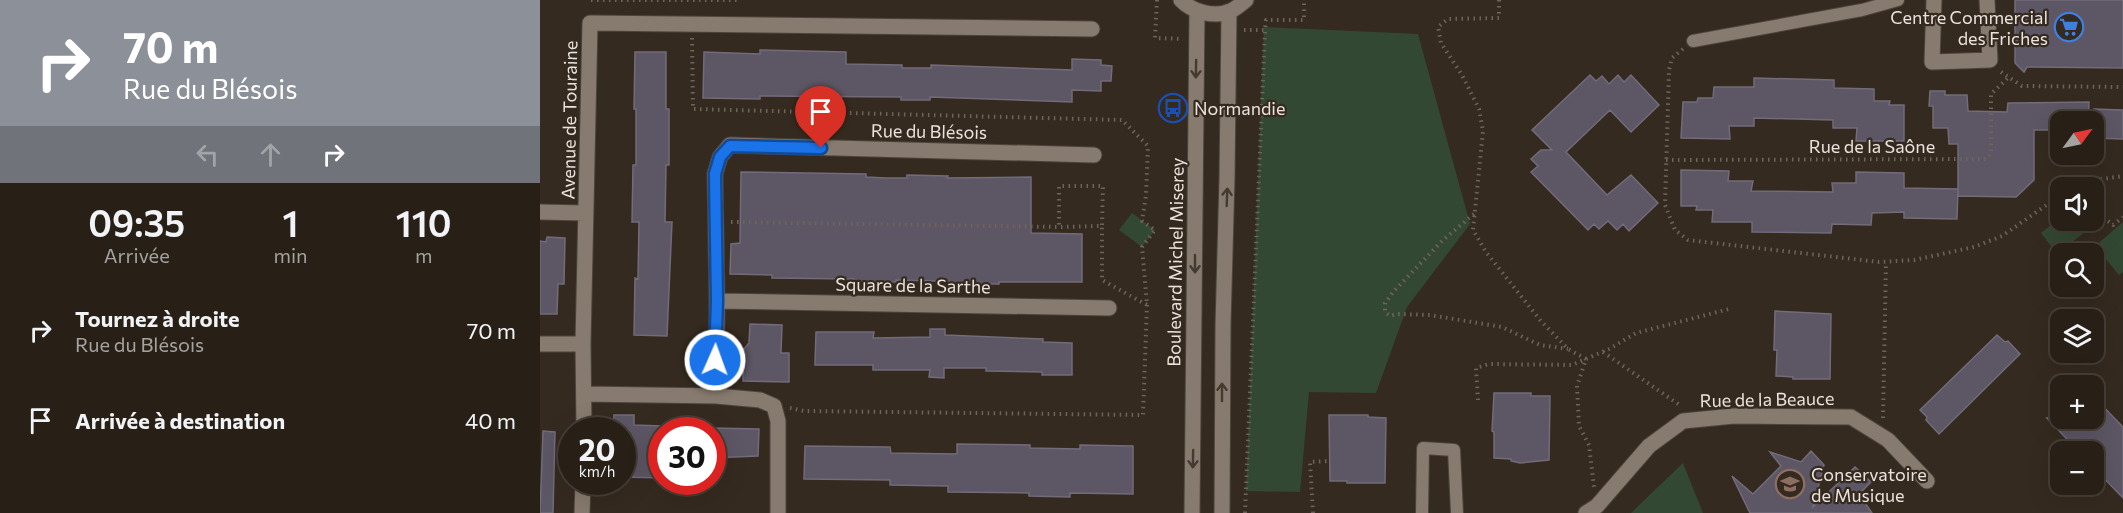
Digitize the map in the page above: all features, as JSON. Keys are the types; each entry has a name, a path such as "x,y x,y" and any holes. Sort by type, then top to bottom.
{"street":[{"path":"1181,0 1197,11 1212,14 1229,13 1246,0"},
{"path":"1934,0 1932,62 1990,60 1987,0"},
{"name":"Boulevard Michel Miserey","path":"1192,513 1197,11"},
{"path":"1222,513 1222,326 1229,13"},
{"name":"Avenue de Touraine","path":"584,417 583,344 590,23 1092,29"},
{"name":"Rue du Blésois","path":"716,396 715,174 720,157 730,146 1094,155"},
{"path":"540,212 586,213"},
{"name":"Square de la Sarthe","path":"717,301 1109,308"},
{"path":"540,344 583,344"},
{"path":"585,394 716,396 760,400 774,406 778,421 778,513"},
{"name":"Rue de la Beauce","path":"1592,509 1649,446 1683,421 1734,416 1851,417 1883,436 1927,481"},
{"path":"582,513 583,495"}],"lane":[{"path":"1693,41 1862,10 1898,0"},
{"path":"1422,513 1423,448 1454,450 1457,513"}],"path":[{"path":"591,0 737,0"},
{"path":"1499,0 1499,18 1448,19 1438,27 1441,43 1462,75 1479,109 1483,131 1473,230 1486,252 1540,320 1568,349 1586,359"},
{"path":"1245,513 1265,30"},
{"path":"1693,41 1672,58 1668,70 1665,205 1675,230 1688,240 1886,261 1914,260 1983,244 2002,236 2050,203"},
{"path":"1990,60 1995,68 2022,86 2123,87"},
{"name":"Rue de la Saône","path":"1666,160 1986,159 1992,153 1991,94 2009,77"},
{"path":"2104,179 2123,176"},
{"path":"716,220 1059,227 1102,226 1102,186 1059,186 1059,227"},
{"path":"1475,214 1443,240 1393,292 1385,303 1385,312 1390,316 1430,315 1502,327 1540,345 1568,349"},
{"path":"2104,218 2113,225 2123,217"},
{"path":"1883,436 1886,261"},
{"path":"774,406 804,411 1143,415 1148,305"},
{"path":"1478,400 1476,368 1489,364 1572,365 1603,352 1636,333 1729,309"},
{"path":"1603,352 1690,412"},
{"path":"1586,359 1577,386 1579,426 1589,445 1592,509"},
{"path":"1313,513 1310,462 1331,461"}],"green space":[{"path":"1264,27 1418,34 1470,224 1407,307 1376,393 1309,392 1300,492 1246,491"},
{"path":"1132,213 1155,230 1142,247 1119,230"},
{"path":"2123,222 2123,272 2119,275 2104,257 2104,243 2098,243"},
{"path":"2050,226 2050,231 2086,231 2071,243 2050,243 2050,245 2041,233"},
{"path":"1683,463 1703,513 1631,513"}],"building":[{"name":"Centre Commercial des Friches","path":"2015,0 2123,0 2123,68 2027,67 2024,72 2015,63"},
{"path":"760,50 846,52 846,64 902,65 902,68 931,68 931,65 1072,70 1072,59 1101,60 1101,65 1112,66 1111,81 1101,81 1101,91 1072,90 1072,102 930,97 930,100 901,100 901,97 703,98 704,52 760,54"},
{"path":"635,52 666,52 669,165 666,165 665,222 672,222 667,336 634,335 639,222 632,222 633,165 636,165"},
{"path":"1590,75 1596,81 1602,76 1609,84 1618,75 1624,82 1631,75 1659,105 1631,132 1610,110 1566,152 1607,195 1631,175 1658,203 1629,231 1623,224 1617,230 1608,221 1599,229 1594,224 1588,230 1531,172 1538,166 1531,159 1541,150 1552,150 1532,130"},
{"path":"1754,78 1834,80 1834,88 1874,89 1874,101 1890,101 1889,105 1904,105 1904,141 1856,141 1857,128 1833,128 1833,120 1754,118 1754,126 1729,126 1730,139 1681,138 1683,102 1697,102 1698,98 1713,98 1714,87 1754,87"},
{"path":"1930,91 1945,91 1945,95 1967,95 1968,111 2007,112 2008,103 2089,102 2089,111 2050,111 2050,130 2034,130 2034,180 2016,197 1958,196 1958,144 1949,144 1948,128 1933,128 1933,106 1929,106"},
{"path":"2094,109 2123,110 2123,139 2104,138 2104,111 2094,111"},
{"path":"1681,170 1729,171 1728,181 1753,181 1751,191 1833,192 1832,183 1856,183 1856,172 1904,173 1904,188 1958,189 1957,219 1904,218 1904,212 1872,213 1871,225 1832,224 1831,233 1752,232 1752,222 1712,222 1713,210 1696,210 1697,206 1681,206"},
{"path":"741,172 866,174 866,177 886,178 907,178 907,175 948,176 947,178 1031,177 1031,233 1082,234 1082,282 937,284 936,281 854,282 854,279 772,278 772,275 730,274 731,244 740,243"},
{"path":"547,237 565,238 564,284 558,284 557,314 540,314 540,241 546,242"},
{"path":"1775,311 1831,314 1830,379 1793,379 1793,377 1776,376"},
{"path":"750,324 782,325 781,353 789,353 789,382 743,381 743,350 749,343"},
{"path":"930,329 945,329 945,335 1043,339 1043,342 1072,343 1072,375 986,371 986,368 944,368 944,378 929,377 930,370 873,370 873,365 815,365 816,332 874,332 873,338 930,337"},
{"path":"1997,335 2005,342 2008,341 2020,354 1939,434 1920,410"},
{"path":"1494,393 1531,393 1531,396 1550,396 1549,460 1520,463 1511,461 1511,459 1494,458 1494,432 1492,431"},
{"path":"2104,407 2123,427 2123,498 2104,478 2104,441 2069,441 2057,429 2104,429"},
{"path":"614,415 634,415 634,417 614,417"},
{"path":"1329,415 1368,415 1368,417 1386,418 1385,483 1330,481"},
{"path":"636,425 648,426 648,478 636,477"},
{"path":"726,428 759,429 758,456 726,457"},
{"path":"543,431 555,432 553,513 540,513"},
{"path":"957,444 1030,445 1030,448 1080,449 1080,445 1133,446 1133,494 1070,493 1070,497 1029,496 1029,493 948,492 948,486 890,485 890,480 804,479 805,446 890,447 891,453 957,454"},
{"name":"Conservatoire de Musique","path":"1811,451 1824,465 1813,507 1855,467 1871,482 1859,494 1872,513 1750,513 1732,476 1753,494 1781,466 1770,452 1801,462"}],"place":[{"name":"Centre Commercial des Friches","path":"2069,27"},
{"name":"Normandie","path":"1173,108"},
{"name":"Conservatoire de Musique","path":"1790,484"}],"route":[{"path":"715,360 717,301 715,174 720,157 730,146 821,148"}]}
